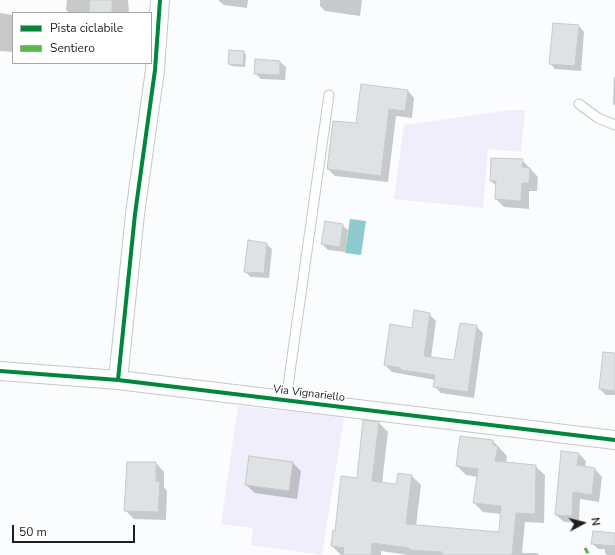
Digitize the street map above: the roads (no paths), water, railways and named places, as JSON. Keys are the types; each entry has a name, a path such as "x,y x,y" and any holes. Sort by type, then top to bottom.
{"street":[{"path":"118,380 135,214 155,70 160,0"},
{"name":"Via Vignariello","path":"0,371 118,380 615,440"}],"lane":[{"path":"286,400 329,95"},
{"path":"579,104 598,118 615,125"}],"water":[{"path":"350,219 366,221 361,255 345,253"}]}
